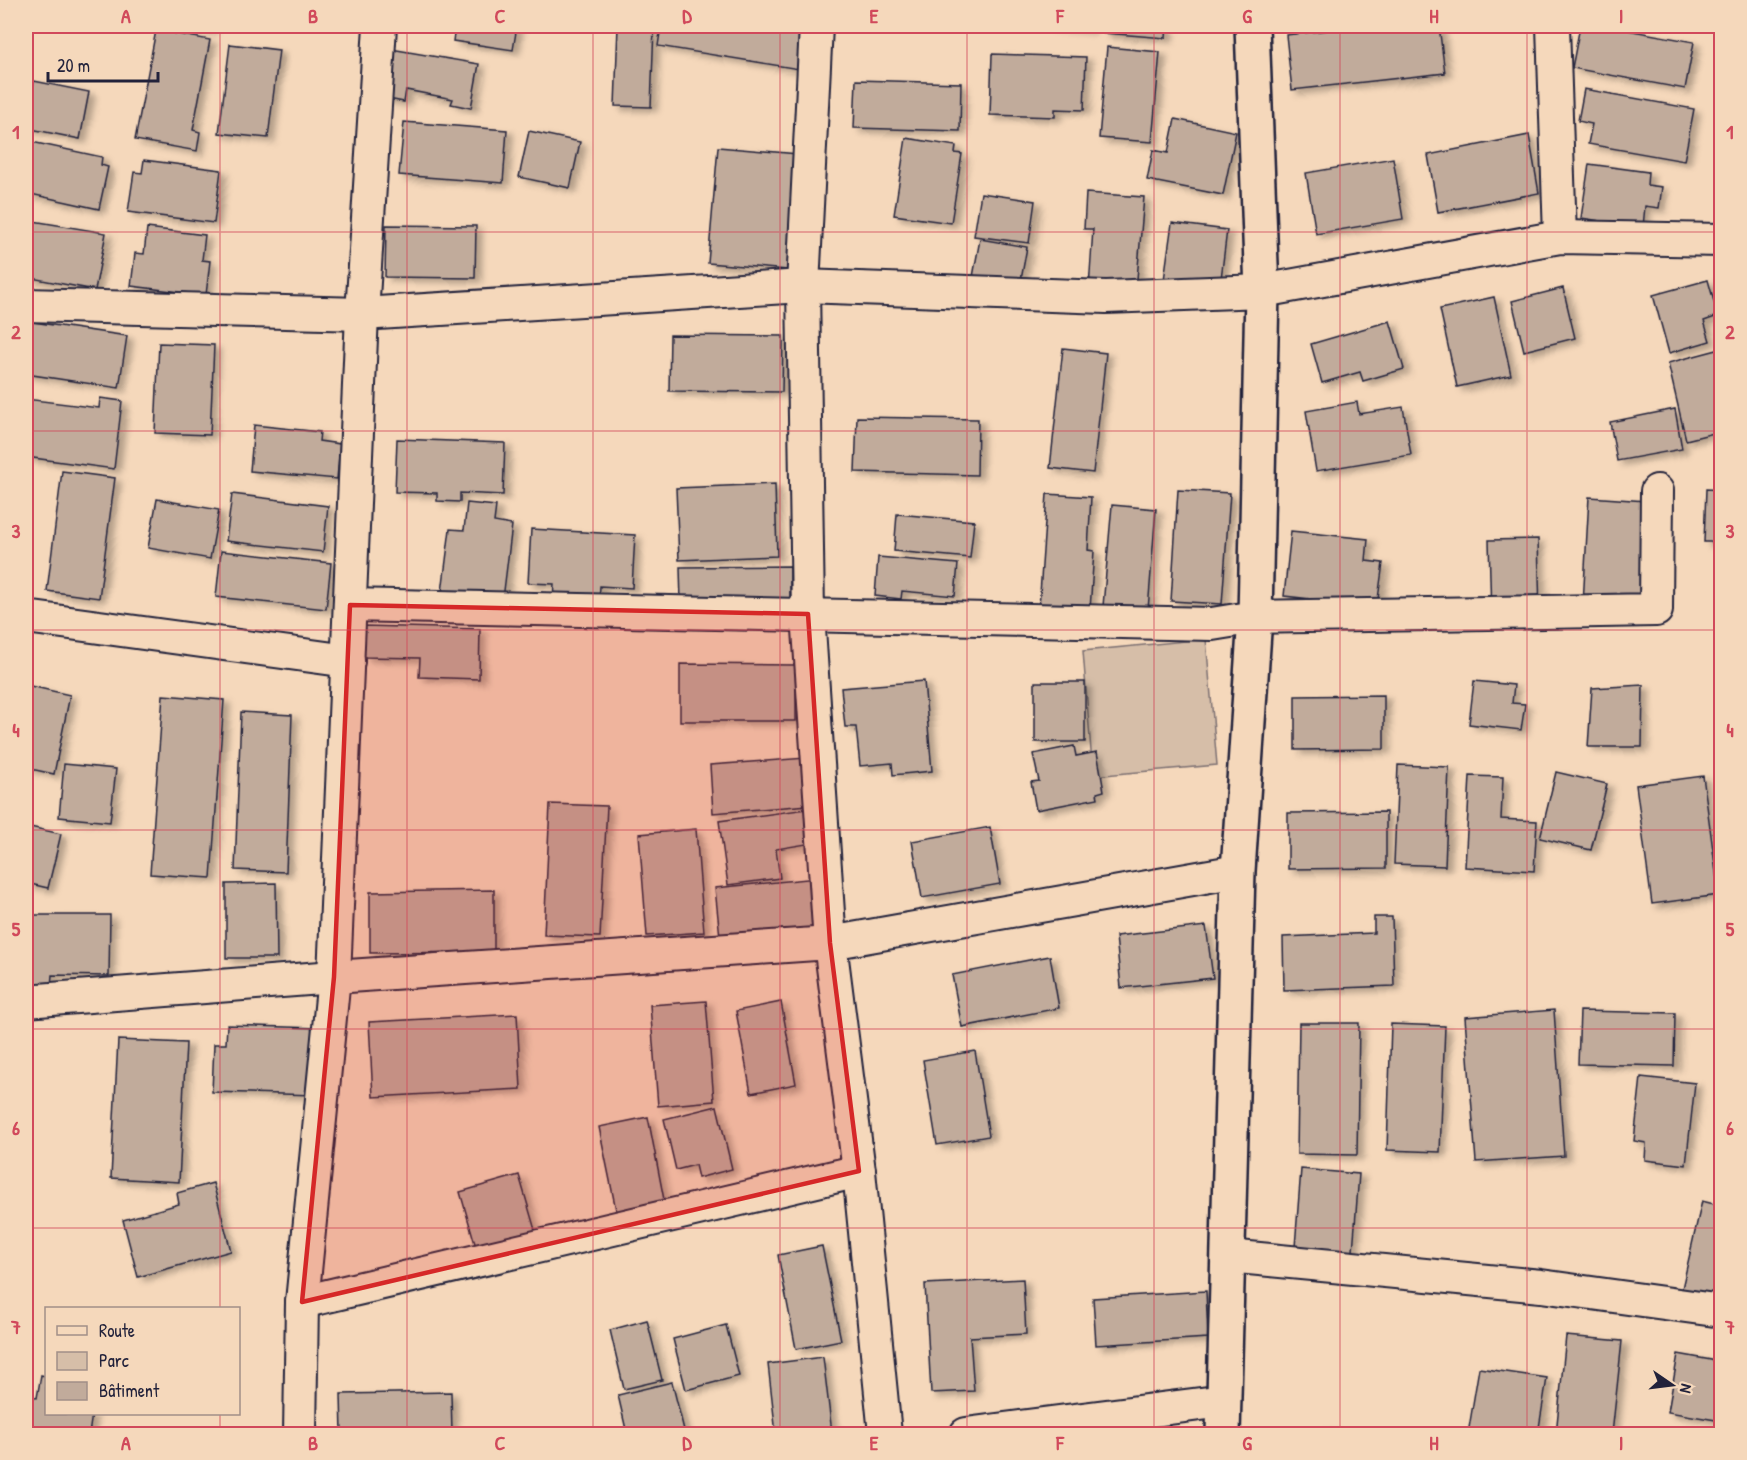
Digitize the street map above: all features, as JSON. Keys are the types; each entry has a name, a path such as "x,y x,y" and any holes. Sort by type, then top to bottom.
{"street":[{"path":"300,1434 302,1302 334,977 362,314 380,26"},
{"path":"816,26 803,286 807,614 830,944 859,1171 885,1434"},
{"path":"1223,1434 1238,872 1255,617 1262,291 1252,26"},
{"path":"1553,26 1560,237"},
{"path":"26,305 362,314 803,286 1106,297 1262,291 1560,237 1722,240"},
{"path":"350,605 1212,624 1255,617 1656,610 1658,491"},
{"path":"26,617 348,661"},
{"path":"26,1001 334,977 830,944 1238,872"},
{"path":"302,1302 859,1171"},
{"path":"1228,1256 1540,1286 1722,1311"},
{"path":"966,1434 1224,1401"}],"highlighted area":[{"path":"350,605 808,614 830,943 859,1171 302,1302 334,977"}],"green space":[{"path":"1206,639 1217,765 1093,776 1083,651"}],"building":[{"path":"174,26 210,26 210,30"},
{"path":"455,26 517,26 513,50 453,41"},
{"path":"618,26 654,26 651,107 615,106"},
{"path":"661,26 813,26 805,70 658,46"},
{"path":"1047,26 1091,26 1090,29"},
{"path":"1104,26 1167,26 1166,38 1104,33"},
{"path":"1364,26 1439,26 1445,73 1292,90 1286,35"},
{"path":"1580,26 1605,26 1694,42 1685,89 1572,68"},
{"path":"156,30 210,40 193,130 200,132 197,151 135,140"},
{"path":"230,44 279,50 268,138 219,133"},
{"path":"1107,47 1160,52 1152,142 1099,138"},
{"path":"391,49 479,64 471,108 451,104 453,99 406,90 404,102 383,98"},
{"path":"992,54 1086,57 1084,110 1055,109 1055,117 990,115"},
{"path":"856,80 961,83 960,131 854,128"},
{"path":"34,81 89,92 80,139 26,128"},
{"path":"1584,89 1694,109 1684,161 1588,144 1592,124 1578,121"},
{"path":"1175,119 1236,132 1223,195 1147,180 1153,150 1168,153"},
{"path":"404,122 507,130 503,183 399,175"},
{"path":"529,131 580,142 570,188 519,177"},
{"path":"1529,135 1539,193 1438,212 1428,155"},
{"path":"906,138 956,146 955,153 962,154 951,223 894,215"},
{"path":"27,141 102,157 101,165 108,167 99,209 26,193"},
{"path":"718,147 798,154 788,270 708,263"},
{"path":"1393,158 1403,219 1316,234 1306,173"},
{"path":"144,160 221,170 214,223 128,212 134,172 142,173"},
{"path":"1589,164 1648,172 1647,185 1662,187 1659,208 1645,206 1643,227 1581,218"},
{"path":"981,193 1035,201 1029,243 974,236"},
{"path":"1086,193 1144,197 1136,291 1089,288 1093,229 1084,229"},
{"path":"33,221 106,233 95,290 26,277"},
{"path":"1172,223 1227,230 1220,287 1164,280"},
{"path":"386,225 476,226 475,278 385,277"},
{"path":"147,228 205,235 202,260 210,261 206,295 131,286 135,253 144,254"},
{"path":"980,239 1027,247 1019,291 972,282"},
{"path":"1708,280 1718,316 1704,321 1710,341 1669,353 1653,295"},
{"path":"1563,288 1575,338 1524,351 1512,301"},
{"path":"1494,297 1511,375 1457,387 1440,309"},
{"path":"26,321 127,336 119,388 26,374"},
{"path":"1390,321 1404,369 1363,381 1360,372 1322,383 1311,344"},
{"path":"670,335 783,336 782,392 669,391"},
{"path":"159,343 214,345 210,435 155,433"},
{"path":"1063,348 1106,353 1093,473 1050,468"},
{"path":"1717,350 1722,368 1722,431 1686,440 1668,363"},
{"path":"100,398 122,401 114,469 26,457 26,399 99,408"},
{"path":"1357,402 1359,414 1403,407 1411,455 1316,471 1306,411"},
{"path":"1675,409 1682,449 1617,461 1610,422"},
{"path":"857,417 978,419 977,475 855,472"},
{"path":"254,425 320,432 319,441 340,444 337,479 250,471"},
{"path":"397,439 505,443 503,495 460,493 460,502 437,501 437,493 395,492"},
{"path":"62,471 115,478 99,598 47,591"},
{"path":"775,484 777,556 679,560 676,488"},
{"path":"1706,489 1722,490 1722,542 1704,542"},
{"path":"1178,490 1230,493 1222,604 1171,601"},
{"path":"232,494 328,506 323,552 226,541"},
{"path":"1047,494 1091,497 1088,550 1094,551 1090,610 1039,608"},
{"path":"1589,497 1646,501 1639,608 1583,604"},
{"path":"157,499 219,510 210,559 148,548"},
{"path":"467,503 496,506 494,522 512,525 503,599 442,592 450,529 464,530"},
{"path":"1112,505 1156,509 1148,610 1103,606"},
{"path":"897,514 974,521 970,558 894,551"},
{"path":"531,529 635,535 632,588 600,586 599,601 553,599 554,584 528,583"},
{"path":"1291,531 1368,539 1366,561 1383,563 1377,606 1284,596"},
{"path":"1538,539 1540,613 1491,615 1489,540"},
{"path":"221,551 331,563 326,609 216,597"},
{"path":"878,557 958,564 955,596 902,591 901,599 875,596"},
{"path":"790,566 790,602 681,603 680,567"},
{"path":"364,626 480,629 479,679 419,677 420,658 364,657"},
{"path":"680,664 796,665 796,721 680,721"},
{"path":"924,681 932,771 893,775 892,763 860,766 856,727 845,727 841,688"},
{"path":"1474,681 1514,685 1512,703 1525,704 1521,730 1469,724"},
{"path":"1035,682 1085,682 1085,742 1035,742"},
{"path":"26,685 70,695 54,774 26,768"},
{"path":"1643,685 1642,747 1588,747 1592,688"},
{"path":"163,695 224,700 211,878 150,874"},
{"path":"1384,695 1384,749 1295,750 1295,696"},
{"path":"241,712 292,715 286,872 235,870"},
{"path":"1074,746 1076,756 1097,752 1104,791 1097,793 1098,798 1036,810 1031,782 1039,781 1033,754"},
{"path":"806,758 809,805 713,813 710,765"},
{"path":"64,764 116,769 110,822 59,817"},
{"path":"1398,765 1449,767 1445,866 1394,864"},
{"path":"1556,772 1607,784 1591,850 1540,838"},
{"path":"1470,776 1503,777 1501,819 1537,821 1534,871 1465,867"},
{"path":"1703,776 1719,895 1652,904 1636,785"},
{"path":"550,804 607,806 600,937 544,935"},
{"path":"814,808 819,842 776,849 780,878 728,885 719,821"},
{"path":"1386,812 1386,868 1288,869 1288,813"},
{"path":"26,826 61,834 48,888 26,883"},
{"path":"990,827 1000,884 922,898 912,841"},
{"path":"696,829 704,932 647,936 639,834"},
{"path":"817,878 823,936 721,947 715,888"},
{"path":"276,883 277,958 226,958 226,884"},
{"path":"494,890 494,952 370,953 370,892"},
{"path":"26,915 110,915 109,976 52,975 51,987 26,988"},
{"path":"1374,917 1392,917 1394,986 1284,990 1283,937 1374,933"},
{"path":"1206,926 1213,978 1121,988 1116,936"},
{"path":"1050,956 1059,1008 962,1027 952,975"},
{"path":"706,1001 714,1101 658,1106 650,1005"},
{"path":"781,1002 796,1084 751,1093 736,1011"},
{"path":"1554,1010 1564,1156 1476,1162 1465,1017"},
{"path":"1580,1011 1675,1013 1674,1066 1578,1064"},
{"path":"517,1014 521,1089 373,1097 369,1022"},
{"path":"1299,1023 1359,1023 1357,1155 1297,1154"},
{"path":"1391,1024 1445,1026 1440,1152 1387,1150"},
{"path":"227,1025 317,1028 315,1095 212,1092 214,1044 226,1044"},
{"path":"118,1040 186,1043 179,1182 111,1178"},
{"path":"975,1051 989,1136 937,1145 923,1060"},
{"path":"1641,1077 1695,1083 1686,1165 1645,1160 1646,1143 1634,1141"},
{"path":"717,1106 732,1169 698,1178 695,1165 676,1170 664,1119"},
{"path":"648,1117 665,1205 617,1215 599,1127"},
{"path":"1301,1169 1359,1174 1352,1264 1294,1260"},
{"path":"519,1175 537,1237 478,1254 460,1192"},
{"path":"213,1183 231,1251 138,1277 123,1220 179,1204 177,1193"},
{"path":"1702,1201 1722,1206 1722,1316 1678,1306"},
{"path":"822,1246 841,1340 796,1349 778,1255"},
{"path":"1023,1279 1026,1334 970,1337 974,1391 931,1393 925,1284"},
{"path":"1206,1291 1208,1338 1096,1345 1093,1298"},
{"path":"647,1320 662,1380 624,1389 610,1330"},
{"path":"726,1325 739,1376 686,1390 673,1339"},
{"path":"1566,1336 1622,1341 1612,1434 1556,1434"},
{"path":"1678,1354 1722,1362 1722,1421 1668,1412"},
{"path":"823,1357 832,1433 776,1434 768,1364"},
{"path":"1479,1368 1547,1378 1538,1434 1468,1434"},
{"path":"41,1375 45,1376 45,1415 92,1415 89,1434 26,1434 26,1396 37,1398"},
{"path":"672,1382 685,1434 627,1434 618,1395"},
{"path":"451,1392 452,1434 342,1434 341,1394"},
{"path":"1318,1428 1367,1434 1317,1434"}]}
